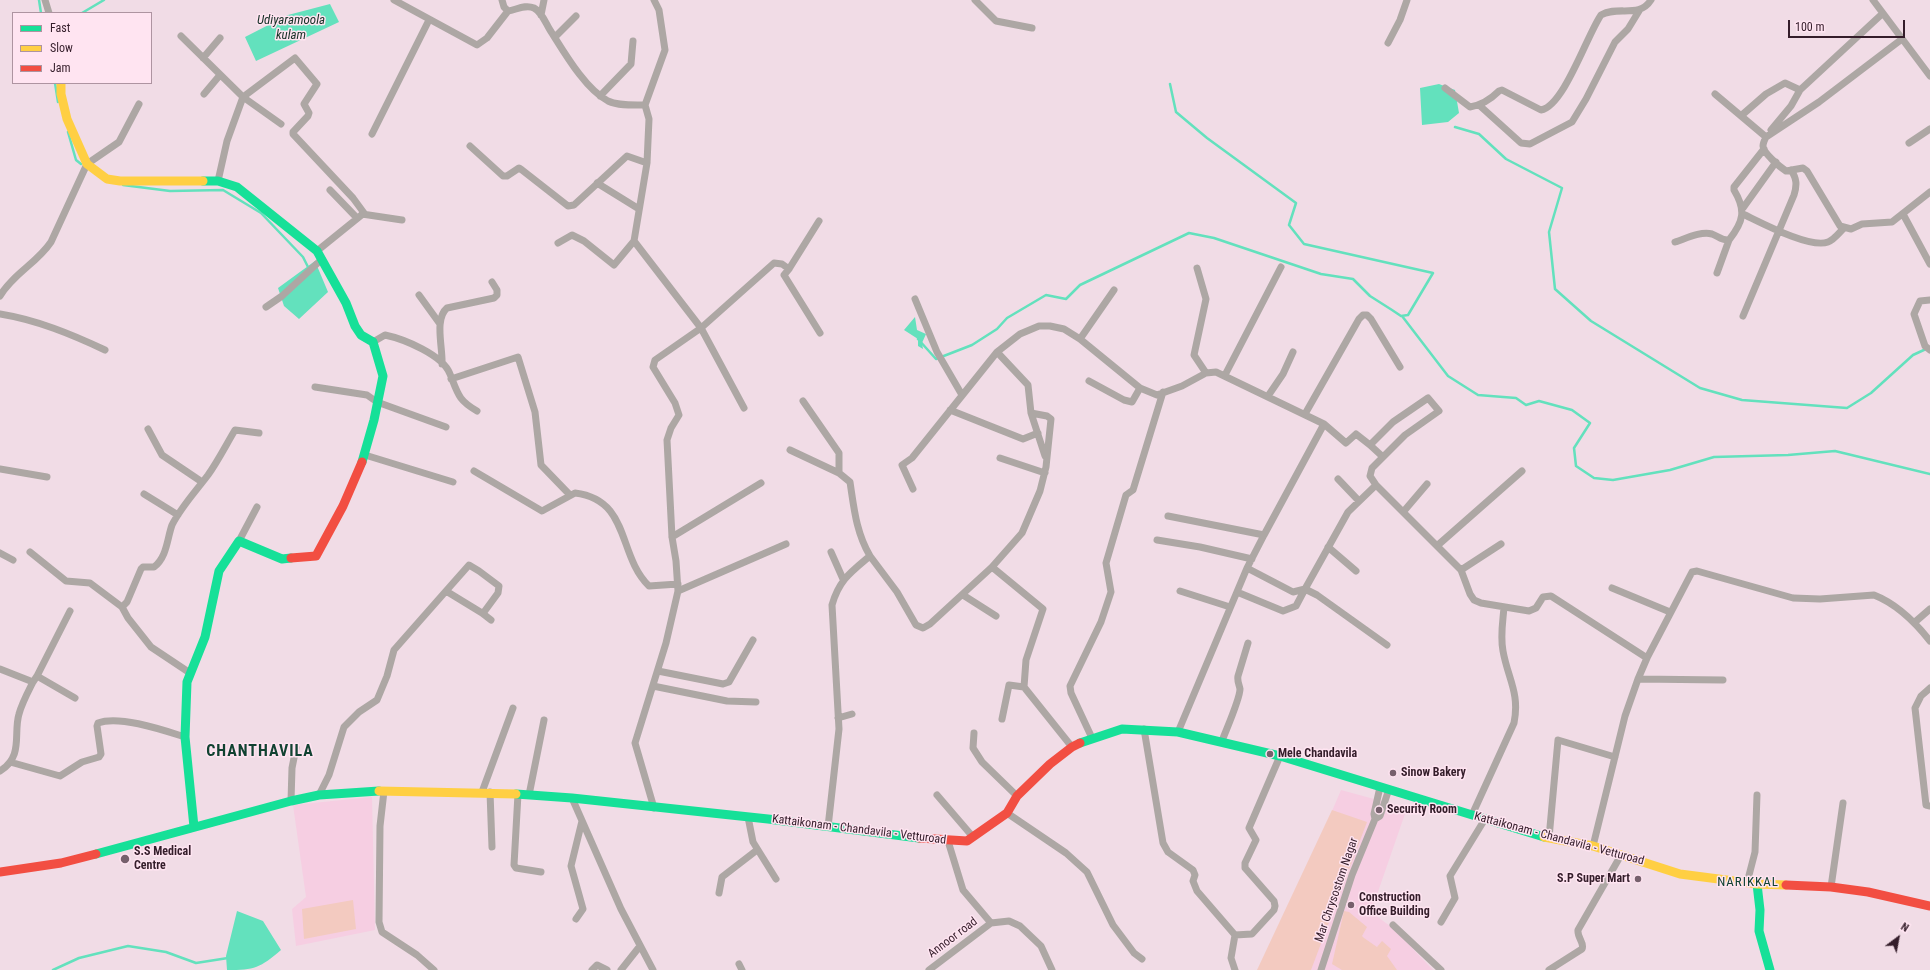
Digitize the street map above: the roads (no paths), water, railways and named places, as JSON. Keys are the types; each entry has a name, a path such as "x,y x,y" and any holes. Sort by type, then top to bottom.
{"main road":[{"path":"61,84 61,94 67,119 87,164 107,179 120,181 218,181 237,187 319,255 346,303 355,326 362,335 373,342 384,376 364,455 343,506 316,556 282,559 239,542 219,571 204,637 186,682 187,707 184,737 194,827"},
{"name":"Kattaikonam - Chandavila - Vetturoad","path":"0,872 61,863 291,801 319,795 384,791 486,792 572,798 948,841 967,841 1007,813 1017,796 1050,764 1072,747 1092,738 1122,729 1144,729 1178,732 1280,756 1549,838 1593,846 1680,874 1752,884 1831,887 1868,892 1930,906"},
{"path":"1752,884 1760,910 1759,931 1770,970"}],"street":[{"path":"45,0 49,12"},
{"path":"394,0 477,45 487,38 508,11 525,6 535,8 584,79 600,96 609,101 645,105"},
{"path":"502,0 508,11"},
{"path":"541,15 544,0"},
{"path":"558,243 572,235 584,241 614,265 634,241 647,163 649,119 645,105 665,50 659,10 654,0"},
{"path":"975,0 996,21 1032,28"},
{"path":"1388,43 1408,0"},
{"path":"1478,106 1520,143 1530,144 1572,122 1616,42 1628,29 1638,11 1648,5 1651,0"},
{"path":"1873,0 1930,76"},
{"path":"1444,88 1470,107 1478,106 1491,98 1498,91 1502,90 1541,110 1546,109 1564,88 1601,15 1607,11 1638,11"},
{"path":"1882,14 1800,90 1791,106 1766,137 1762,145 1764,149 1786,171 1803,168 1807,171 1835,220 1844,228 1851,229 1862,224 1892,222 1930,192"},
{"path":"554,37 576,16"},
{"path":"372,134 429,20"},
{"path":"181,36 243,97 282,124"},
{"path":"203,58 220,38"},
{"path":"1766,137 1819,102 1902,40"},
{"path":"600,96 630,64 633,41"},
{"path":"218,181 227,141 243,97 295,58 317,84 304,104 309,113 308,116 293,132 293,134 353,198 364,213 359,216 319,255 282,296 266,307"},
{"path":"204,94 220,75"},
{"path":"1742,116 1766,94 1785,84 1800,90"},
{"path":"1715,94 1766,137"},
{"path":"0,296 8,284 44,252 51,242 87,164 119,142 139,104"},
{"path":"1909,143 1930,129"},
{"path":"470,146 503,176 507,176 518,168 568,206 574,205 627,156 647,163"},
{"path":"1764,149 1734,187 1743,211 1778,232 1797,238 1826,243 1832,240 1844,228"},
{"path":"1717,273 1729,240 1743,211 1776,162"},
{"path":"1743,316 1794,195 1797,184 1795,176 1791,170"},
{"path":"597,183 640,209"},
{"path":"330,190 359,216 402,220"},
{"path":"1903,214 1930,264"},
{"path":"819,221 790,269 784,275 820,333"},
{"path":"1675,242 1701,234 1711,234 1725,240 1729,240"},
{"path":"634,241 701,328 744,408"},
{"path":"654,808 635,743 658,671 678,588 672,537 667,440 671,428 679,415 675,403 653,367 655,360 701,328 774,263 782,264 790,269"},
{"path":"1225,374 1281,267"},
{"path":"1197,268 1206,299 1194,355 1206,374"},
{"path":"442,364 443,350 440,324 442,315 447,308 494,298 498,295 492,282"},
{"path":"1080,339 1114,290"},
{"path":"419,295 440,324"},
{"path":"915,299 937,352 962,395"},
{"path":"1930,300 1920,300 1914,314 1925,346 1930,350"},
{"path":"0,314 43,323 84,339 105,350"},
{"path":"1305,414 1359,319 1363,315 1367,315 1371,319 1400,367"},
{"path":"913,490 902,465 912,458 997,352 1020,334 1039,326 1050,326 1064,329 1080,339 1140,388 1157,395 1182,386 1206,374 1216,372 1225,374 1324,424 1346,443 1356,434 1383,457"},
{"path":"373,342 385,335 400,338 434,357 450,374 463,402 477,411"},
{"path":"997,352 1028,385 1031,413 1047,460"},
{"path":"1268,396 1283,374 1293,352"},
{"path":"451,379 518,357 535,412 541,465 570,495"},
{"path":"1089,380 1124,400 1132,402 1140,388"},
{"path":"315,387 368,395 377,402 446,427"},
{"path":"1092,738 1071,693 1070,686 1101,622 1111,592 1106,564 1126,496 1133,490 1163,392"},
{"path":"1370,445 1393,422 1428,398 1439,411 1405,436 1372,468 1370,476 1376,485 1404,511 1461,570 1470,594 1474,600 1481,603 1533,611 1544,597 1551,596 1647,658"},
{"path":"803,401 839,453 839,473"},
{"path":"950,410 1023,439 1038,433"},
{"path":"790,450 839,473 850,482 856,524 863,544 870,556 897,592 916,625 923,628 930,624 963,595 992,567 1022,533 1040,491 1047,460 1051,419 1047,416 1031,413"},
{"path":"1178,732 1247,568 1324,424"},
{"path":"148,429 162,455 202,482"},
{"path":"122,607 127,602 141,569 143,567 154,567 159,561 169,540 172,526 178,515 202,482 235,430 259,433"},
{"path":"364,455 453,482"},
{"path":"1000,458 1044,473"},
{"path":"0,469 47,477"},
{"path":"474,471 542,511 575,493 591,496 603,503 614,513 641,578 649,586 678,588 786,544"},
{"path":"1438,545 1522,471"},
{"path":"1338,479 1359,501"},
{"path":"672,537 761,482"},
{"path":"1404,511 1427,484"},
{"path":"1237,592 1283,612 1296,606 1348,512 1376,485"},
{"path":"144,494 178,515"},
{"path":"239,542 257,506"},
{"path":"1168,516 1264,534"},
{"path":"1157,540 1200,547 1252,559"},
{"path":"1461,570 1501,544"},
{"path":"1328,547 1356,570"},
{"path":"30,552 66,581 90,583 122,607 128,618 151,647 190,673"},
{"path":"831,552 843,579"},
{"path":"0,553 13,560"},
{"path":"828,827 836,766 838,718 832,604 836,591 843,579 870,556"},
{"path":"319,795 328,775 344,727 359,712 377,700 387,676 394,650 469,565 499,586 498,593 484,612 482,612"},
{"path":"992,567 1044,609 1026,660 1024,687 1072,747"},
{"path":"1247,568 1294,592 1305,589 1317,595 1387,645"},
{"path":"1593,846 1625,716 1638,679 1688,576 1692,572 1697,571 1793,598 1820,599 1874,595 1915,622 1930,641"},
{"path":"1612,588 1670,612"},
{"path":"446,591 482,612 491,620"},
{"path":"1180,591 1230,607"},
{"path":"963,595 996,616"},
{"path":"1472,815 1514,723 1516,710 1513,684 1501,640 1504,607"},
{"path":"1915,622 1930,609"},
{"path":"0,770 10,762 16,750 18,740 18,714 70,611"},
{"path":"658,671 723,684 729,682 753,640"},
{"path":"1222,742 1237,701 1240,689 1237,681 1248,643"},
{"path":"0,669 35,679 74,698"},
{"path":"1638,679 1723,680"},
{"path":"652,686 728,701 756,702"},
{"path":"1002,719 1010,686 1024,687"},
{"path":"1930,688 1921,696 1915,708 1926,805 1930,806"},
{"path":"492,848 486,792 513,708"},
{"path":"838,718 852,714"},
{"path":"10,762 60,776 82,762 99,757 101,754 97,726 98,723 105,720 144,725 184,737"},
{"path":"529,795 544,720"},
{"path":"1144,729 1163,843 1168,852 1193,870 1195,875 1193,881 1197,891 1235,935"},
{"path":"974,733 973,748 982,762 1017,796"},
{"path":"1549,838 1558,740 1615,757"},
{"path":"291,801 292,768 296,748"},
{"path":"1235,935 1252,934 1274,910 1274,901 1245,868 1245,863 1256,840 1249,828 1280,756"},
{"name":"Mar Chrysostom Nagar","path":"1321,970 1352,875 1375,819 1374,814 1384,788"},
{"path":"384,791 380,826 379,922 382,932 417,955 434,970"},
{"path":"518,794 514,865 516,868 541,872"},
{"path":"937,795 973,837"},
{"path":"1752,884 1755,852 1757,795"},
{"path":"572,798 621,909 653,970"},
{"path":"1831,887 1843,803"},
{"path":"1007,813 1066,853 1087,872 1113,925 1134,952 1142,959"},
{"path":"748,817 753,842 776,879"},
{"path":"1441,922 1455,898 1450,876 1485,819"},
{"path":"576,918 583,909 571,866 582,821"},
{"name":"Annoor road","path":"929,970 991,922 963,890 948,841"},
{"path":"719,893 722,877 757,850"},
{"path":"1549,970 1582,950 1583,945 1578,937 1578,930 1621,855"},
{"path":"991,922 1009,921 1020,926 1041,946 1052,970"},
{"path":"1393,925 1441,970"},
{"path":"1235,935 1231,958 1235,970"},
{"path":"622,970 640,946"},
{"path":"592,970 597,965 607,970"}],"water":[{"name":"Udiyaramoola kulam","path":"330,4 339,22 256,61 245,37 288,15"},
{"path":"1439,84 1455,90 1459,113 1448,122 1422,125 1420,88"},
{"path":"315,261 328,292 299,319 284,306 278,288"},
{"path":"915,317 917,330 926,334 922,343 923,349 918,346 918,339 904,330"},
{"path":"237,911 263,921 281,950 268,961 257,967 227,970 226,956"}],"waterway":[{"path":"39,0 41,12"},
{"path":"84,12 104,0"},
{"path":"55,84 58,102"},
{"path":"918,339 936,359 972,345 997,329 1007,318 1046,295 1066,299 1080,285 1189,233 1214,238 1321,274 1353,279 1370,296 1401,316 1408,315 1433,273 1304,244 1289,225 1296,203 1207,138 1176,112 1170,84"},
{"path":"1455,127 1479,134 1506,159 1562,188 1549,232 1555,289 1591,321 1700,388 1742,400 1847,408 1871,393 1913,355 1926,349"},
{"path":"68,132 76,160 81,164"},
{"path":"123,185 170,191 223,190 261,213 303,257 309,269"},
{"path":"1402,316 1448,376 1478,395 1516,398 1526,405 1539,401 1572,410 1590,423 1574,448 1576,466 1594,478 1613,480 1670,470 1714,457 1788,455 1835,451 1930,474"},
{"path":"53,970 79,958 128,946 166,952 196,963 228,958"}],"place":[{"name":"Mele Chandavila","path":"1270,754"},
{"name":"Sinow Bakery","path":"1393,773"},
{"name":"Security Room","path":"1379,810"},
{"name":"S.S Medical Centre","path":"125,859"},
{"name":"S.P Super Mart","path":"1638,879"},
{"name":"Construction Office Building","path":"1351,905"}],"district":[{"name":"CHANTHAVILA","path":"260,752"},
{"name":"NARIKKAL","path":"1748,883"}]}
